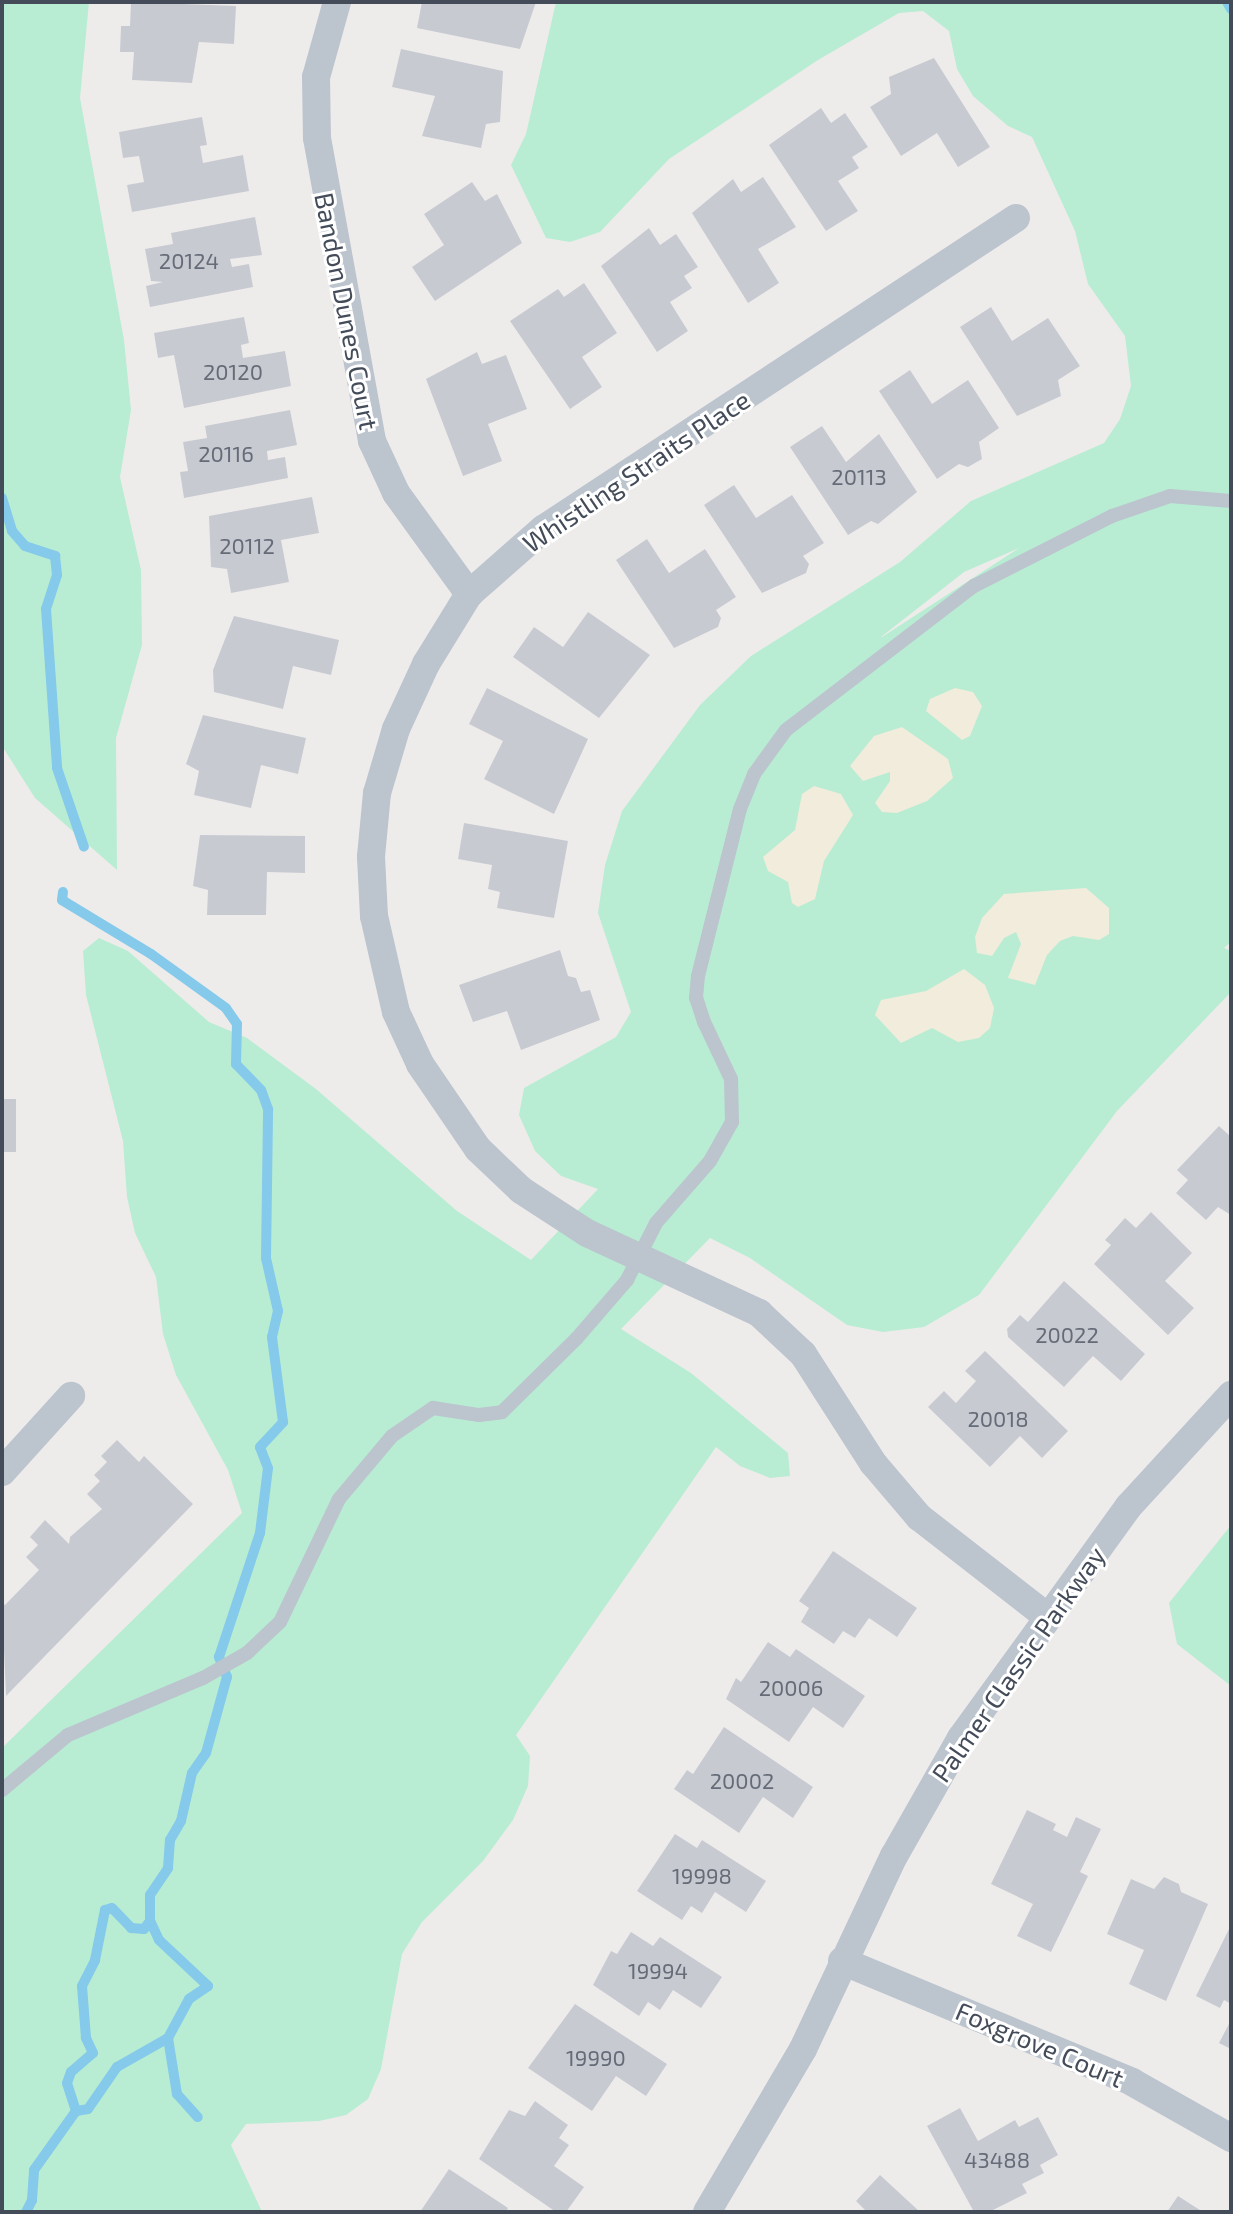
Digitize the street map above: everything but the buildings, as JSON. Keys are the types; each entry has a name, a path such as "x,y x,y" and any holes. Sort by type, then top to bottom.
{"street":[{"name":"Bandon Dunes Court","path":"337,2 316,77 317,138 372,441 396,493 469,594"},
{"name":"Whistling Straits Place","path":"1016,218 543,529 469,594 408,703 377,793 371,857 384,972 420,1064 478,1149 521,1190 638,1259 759,1313 803,1354 873,1463 919,1517 1046,1616"},
{"name":"Palmer Classic Parkway","path":"707,2212 803,2049 894,1856 961,1738 1046,1616 1129,1506 1231,1395"},
{"path":"2,1472 71,1396"},
{"name":"Foxgrove Court","path":"842,1961 1132,2082 1231,2138"}],"lane":[{"path":"2,1790 68,1735 203,1678 247,1653 280,1622 339,1499 392,1436 433,1408 479,1415 502,1412 577,1338 638,1259 656,1223 710,1161 732,1122 731,1079 696,998 698,976 740,809 771,747 803,715 974,586 1112,516 1170,496 1231,501"}],"green space":[{"path":"2,2 89,2 80,98 124,340 131,410 120,477 141,570 142,645 116,738 117,870 35,798 2,746"},
{"path":"556,2 1231,2 1231,942 1224,948 1231,951 1231,992 1117,1111 979,1295 924,1327 883,1332 847,1325 750,1258 710,1238 621,1329 691,1373 788,1453 790,1476 770,1478 740,1466 716,1447 516,1735 530,1756 528,1786 513,1820 483,1861 422,1922 402,1954 381,2069 368,2099 346,2115 319,2121 246,2124 231,2145 262,2212 2,2212 2,1748 242,1513 228,1470 176,1375 163,1334 156,1277 135,1233 127,1197 123,1141 86,995 83,951 99,938 128,951 209,1022 247,1038 316,1089 457,1211 531,1260 598,1189 561,1176 535,1151 519,1115 524,1088 616,1037 631,1012 598,913 605,865 622,811 700,705 751,656 900,562 971,501 1104,443 1120,419 1131,386 1125,336 1088,284 1075,231 1032,137 1008,126 973,96 957,69 949,31 923,11 899,13 818,60 669,159 600,232 570,242 546,238 511,165 526,134","holes":["1019,548 881,637 964,572"]},
{"path":"1231,1525 1231,1686 1177,1644 1169,1603"}],"sand":[{"path":"955,688 973,692 982,706 970,736 962,740 926,711 930,699"},
{"path":"902,727 948,759 953,778 927,801 897,813 882,812 875,803 890,781 890,772 863,781 850,766 874,736"},
{"path":"814,786 841,794 853,815 824,861 815,899 798,907 792,903 788,882 768,871 763,857 795,830 802,794"},
{"path":"1086,888 1109,908 1109,934 1099,940 1073,936 1060,941 1047,955 1035,985 1008,978 1021,944 1016,932 1004,938 992,956 977,953 975,937 982,918 1004,894"},
{"path":"964,969 985,985 994,1008 990,1028 979,1038 958,1042 932,1028 901,1043 875,1015 881,1000 926,991"}],"waterway":[{"path":"1227,2 1231,9"},
{"path":"2,498 12,531 25,546 55,556 57,575 46,609 57,768 84,847"},
{"path":"26,2212 32,2200 34,2170 76,2111 67,2083 71,2072 93,2053 86,2038 82,1986 95,1960 105,1910 112,1908 131,1928 144,1929 150,1921 150,1895 168,1868 170,1840 181,1821 192,1773 206,1753 227,1677 219,1657 260,1533 268,1468 260,1447 283,1422 272,1337 278,1311 266,1258 268,1109 261,1090 236,1064 237,1024 226,1008 151,954 62,900 63,892"},
{"path":"76,2111 88,2109 117,2067 168,2038 189,1999 208,1986 159,1940 150,1921"},
{"path":"168,2038 177,2094 198,2117"}]}
